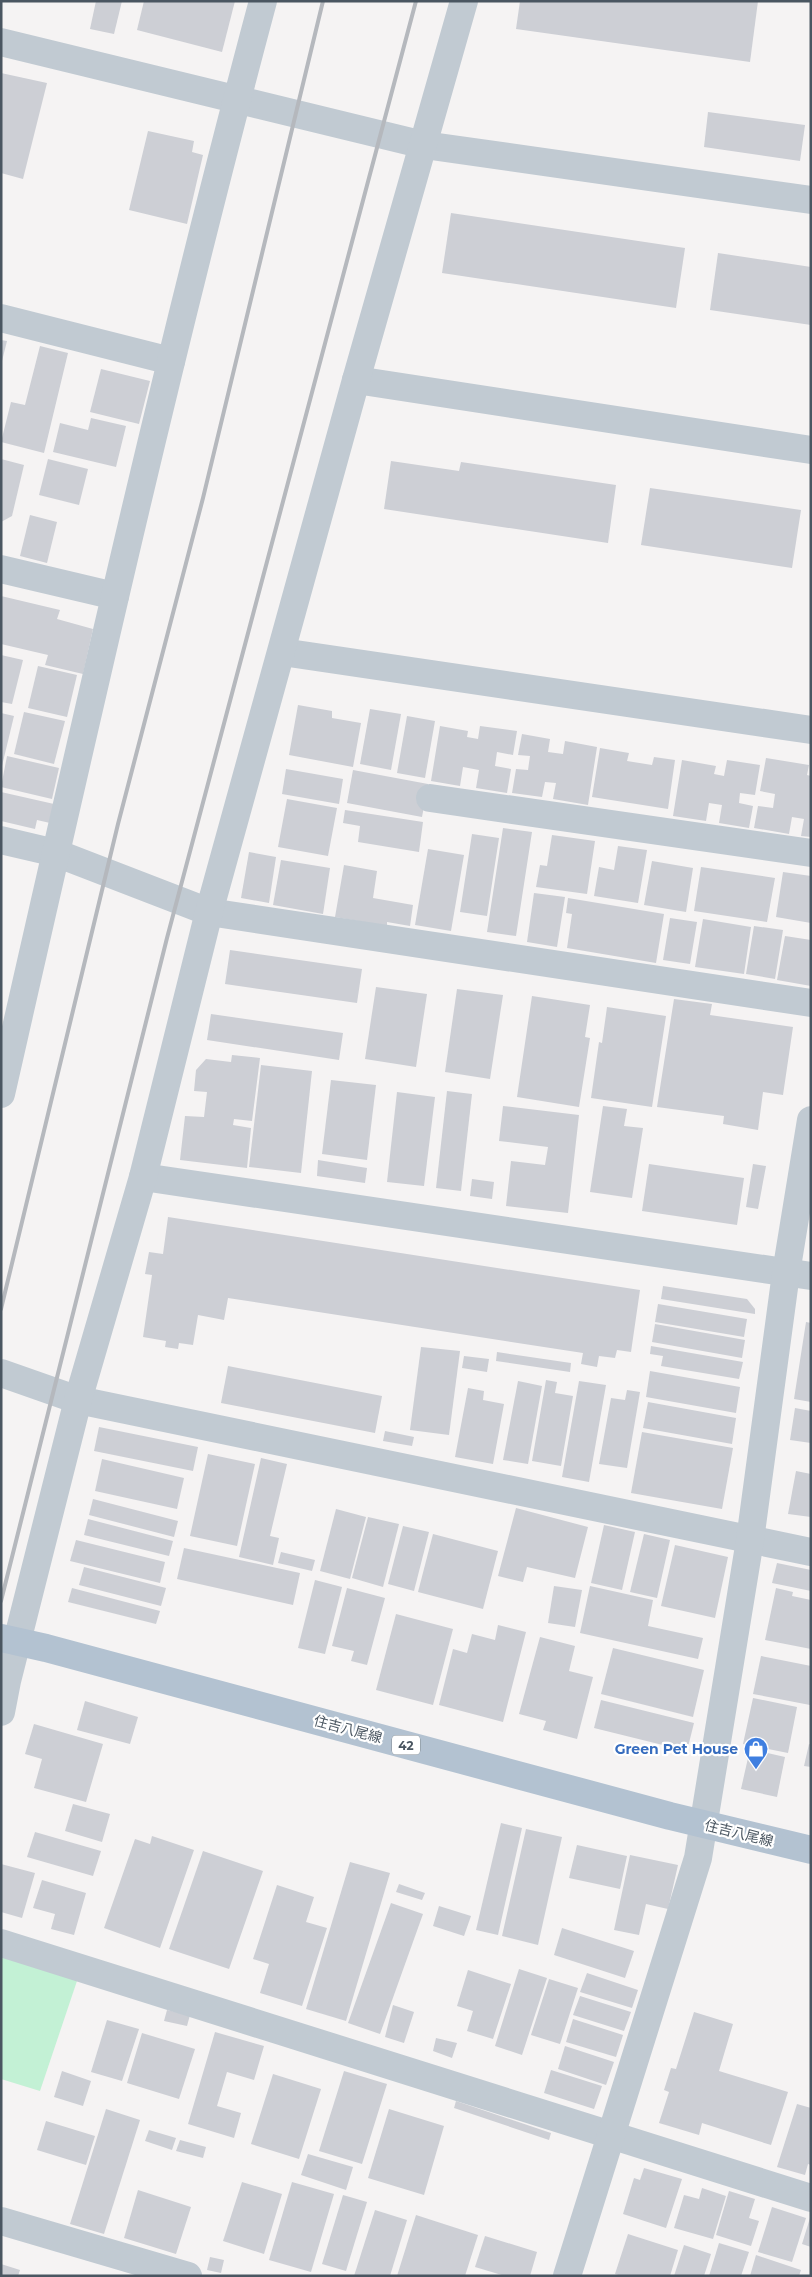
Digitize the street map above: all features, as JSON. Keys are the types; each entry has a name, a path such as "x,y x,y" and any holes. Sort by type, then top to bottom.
{"main road":[{"name":"住吉八尾線","path":"9,1640 705,1824 811,1850"}],"street":[{"path":"1,1094 171,361 263,1"},
{"path":"1,1712 9,1640 142,1177 209,912 356,380 464,1"},
{"path":"1,42 424,145 811,200"},
{"path":"1,318 171,361"},
{"path":"356,380 811,450"},
{"path":"1,569 115,596"},
{"path":"282,652 811,730"},
{"path":"430,798 811,853"},
{"path":"1,840 56,853 209,912 811,1003"},
{"path":"567,2276 698,1858 705,1824 708,1784 798,1274 811,1120"},
{"path":"142,1177 798,1274"},
{"path":"1,1372 78,1400 811,1552"},
{"path":"1,1944 811,2198"},
{"path":"1,2221 188,2276"}],"green space":[{"path":"1,1953 78,1978 40,2091 1,2079"}],"building":[{"path":"96,1 122,1 114,34 90,29"},
{"path":"144,1 235,1 222,52 137,30"},
{"path":"520,1 758,1 750,62 516,29"},
{"path":"1,73 47,83 23,179 1,173"},
{"path":"708,112 805,125 800,161 704,147"},
{"path":"148,131 194,141 192,152 203,155 187,224 129,210"},
{"path":"451,213 685,248 676,308 442,273"},
{"path":"718,253 811,267 811,325 710,310"},
{"path":"1,340 7,341 2,361 1,361"},
{"path":"40,346 68,353 44,453 1,442 11,402 25,405"},
{"path":"101,369 150,381 139,424 90,412"},
{"path":"91,418 126,426 116,467 53,452 60,423 88,430"},
{"path":"1,459 24,465 12,516 1,522"},
{"path":"48,459 88,469 79,505 39,495"},
{"path":"391,461 459,471 461,462 616,485 608,543 384,509"},
{"path":"650,488 801,510 792,568 641,545"},
{"path":"30,515 57,522 47,563 20,556"},
{"path":"1,596 60,610 57,619 93,629 83,674 45,665 48,655 1,644"},
{"path":"1,655 23,660 12,704 1,702"},
{"path":"38,666 77,675 67,717 28,708"},
{"path":"298,705 332,711 332,718 361,723 353,767 289,755"},
{"path":"370,709 401,714 391,770 360,764"},
{"path":"24,712 65,721 54,764 14,754"},
{"path":"1,713 14,716 2,766 1,765"},
{"path":"407,716 435,721 425,778 397,773"},
{"path":"440,726 468,731 467,737 478,739 480,726 517,731 513,755 497,752 495,766 511,769 507,793 476,788 479,770 463,767 460,786 431,781"},
{"path":"522,734 550,739 548,752 563,754 565,741 597,747 588,805 553,799 556,783 545,782 542,797 512,793 516,769 528,770 530,756 518,755"},
{"path":"600,748 629,753 627,761 652,765 654,757 675,760 668,809 592,797"},
{"path":"7,756 59,768 52,799 1,787"},
{"path":"766,758 809,765 807,775 811,776 811,837 801,836 804,819 792,817 789,834 754,828 758,806 773,808 775,794 760,791"},
{"path":"682,760 716,766 714,774 724,776 727,760 760,765 755,795 740,793 739,803 753,806 749,828 719,823 722,805 709,803 706,821 673,816"},
{"path":"286,769 343,779 339,804 282,794"},
{"path":"353,770 428,784 422,817 347,803"},
{"path":"1,792 54,804 50,823 37,820 35,829 1,821"},
{"path":"287,799 337,808 328,856 278,847"},
{"path":"345,810 423,822 419,852 358,842 360,826 343,823"},
{"path":"503,828 532,832 516,936 487,932"},
{"path":"472,834 499,838 487,916 460,912"},
{"path":"552,835 595,841 587,894 536,887 540,865 547,866"},
{"path":"618,846 647,850 638,903 594,896 599,867 614,870"},
{"path":"428,849 464,855 451,931 415,925"},
{"path":"249,852 276,857 269,903 241,898"},
{"path":"281,860 330,868 323,914 273,905"},
{"path":"652,861 693,868 686,912 644,905"},
{"path":"344,865 377,871 373,898 413,905 410,926 387,922 387,926 335,917"},
{"path":"701,867 775,878 767,922 694,911"},
{"path":"783,872 811,876 811,923 776,917"},
{"path":"534,893 565,897 557,947 527,942"},
{"path":"568,898 664,914 656,963 567,948 572,914 566,913"},
{"path":"670,918 697,922 690,964 663,960"},
{"path":"703,919 751,927 744,974 695,967"},
{"path":"754,926 783,930 775,979 746,974"},
{"path":"785,936 811,940 811,986 777,980"},
{"path":"230,950 362,969 357,1003 225,984"},
{"path":"376,987 427,994 416,1067 365,1059"},
{"path":"457,989 503,995 490,1079 445,1072"},
{"path":"532,996 590,1005 585,1037 590,1038 579,1107 517,1097"},
{"path":"674,999 712,1004 710,1015 793,1027 783,1095 763,1092 758,1130 723,1124 724,1116 657,1107"},
{"path":"607,1007 666,1016 652,1107 591,1098 599,1042 602,1043"},
{"path":"211,1014 343,1033 339,1060 207,1040"},
{"path":"232,1055 260,1058 252,1121 234,1119 233,1125 251,1128 247,1168 180,1160 185,1116 204,1117 207,1092 194,1091 196,1070 206,1059 231,1062"},
{"path":"261,1065 312,1071 301,1173 249,1167"},
{"path":"331,1080 376,1085 367,1160 322,1154"},
{"path":"447,1091 472,1094 461,1191 436,1188"},
{"path":"397,1092 435,1097 424,1186 387,1182"},
{"path":"503,1106 579,1115 568,1213 506,1206 511,1161 545,1165 548,1147 499,1141"},
{"path":"603,1106 627,1109 624,1126 643,1128 632,1198 590,1192"},
{"path":"318,1160 367,1168 365,1183 317,1176"},
{"path":"649,1164 744,1178 737,1225 642,1211"},
{"path":"753,1164 766,1166 758,1209 746,1207"},
{"path":"472,1179 494,1182 492,1199 470,1196"},
{"path":"168,1217 640,1290 631,1352 617,1350 615,1358 599,1356 597,1367 581,1364 583,1353 228,1298 224,1320 198,1315 193,1345 179,1343 178,1349 165,1347 166,1341 143,1337 152,1275 145,1274 149,1252 163,1254"},
{"path":"663,1286 747,1299 755,1309 755,1314 661,1299"},
{"path":"658,1304 747,1319 744,1337 655,1322"},
{"path":"806,1322 811,1323 811,1402 794,1399"},
{"path":"655,1324 745,1340 742,1358 652,1342"},
{"path":"651,1346 743,1362 739,1379 661,1366 663,1356 650,1354"},
{"path":"421,1347 460,1351 449,1435 410,1430"},
{"path":"497,1352 571,1363 570,1372 496,1361"},
{"path":"464,1356 489,1359 487,1372 462,1368"},
{"path":"228,1366 382,1396 375,1433 221,1403"},
{"path":"650,1371 740,1387 736,1413 646,1397"},
{"path":"546,1380 557,1382 555,1393 573,1396 561,1466 532,1461"},
{"path":"518,1381 542,1386 528,1464 503,1460"},
{"path":"579,1381 606,1385 589,1482 562,1477"},
{"path":"468,1388 484,1391 483,1400 504,1404 493,1464 455,1457"},
{"path":"627,1390 640,1392 627,1468 599,1464 611,1398 625,1400"},
{"path":"648,1402 736,1418 732,1444 643,1428"},
{"path":"795,1408 811,1411 811,1443 790,1440"},
{"path":"99,1427 198,1447 193,1471 94,1451"},
{"path":"385,1431 414,1437 412,1446 383,1441"},
{"path":"642,1432 733,1448 722,1509 631,1493"},
{"path":"208,1454 255,1464 237,1546 190,1536"},
{"path":"261,1458 287,1464 270,1536 279,1538 273,1565 239,1557"},
{"path":"102,1459 184,1478 177,1509 95,1491"},
{"path":"796,1471 811,1474 811,1517 788,1514"},
{"path":"93,1499 178,1521 174,1537 89,1515"},
{"path":"516,1508 588,1527 575,1578 527,1567 523,1582 498,1576"},
{"path":"336,1509 366,1517 350,1579 320,1571"},
{"path":"368,1517 399,1524 383,1587 352,1578"},
{"path":"88,1519 173,1541 169,1556 84,1535"},
{"path":"604,1525 635,1532 622,1590 591,1583"},
{"path":"403,1526 429,1532 414,1591 388,1584"},
{"path":"433,1534 498,1551 483,1609 418,1592"},
{"path":"644,1534 670,1540 657,1598 630,1592"},
{"path":"76,1540 165,1562 160,1583 70,1561"},
{"path":"675,1545 728,1557 715,1618 661,1606"},
{"path":"184,1548 300,1573 293,1605 177,1579"},
{"path":"281,1552 315,1560 312,1571 278,1563"},
{"path":"777,1563 811,1570 811,1591 772,1583"},
{"path":"84,1567 166,1588 161,1606 79,1585"},
{"path":"315,1580 342,1587 325,1654 298,1648"},
{"path":"554,1586 582,1590 575,1627 548,1623"},
{"path":"590,1586 653,1600 648,1626 703,1638 698,1659 580,1633"},
{"path":"72,1588 160,1611 156,1624 68,1602"},
{"path":"347,1588 385,1598 367,1665 351,1661 354,1651 332,1646"},
{"path":"776,1588 793,1592 792,1596 811,1600 811,1649 765,1640"},
{"path":"396,1614 453,1629 433,1705 376,1690"},
{"path":"498,1625 526,1632 503,1722 439,1705 453,1649 467,1653 472,1634 495,1640"},
{"path":"540,1637 575,1646 569,1671 593,1677 577,1739 543,1730 546,1721 519,1714"},
{"path":"613,1648 704,1670 693,1717 601,1694"},
{"path":"761,1656 811,1666 810,1705 753,1694"},
{"path":"753,1698 797,1707 788,1753 743,1744"},
{"path":"601,1700 694,1723 687,1751 594,1728"},
{"path":"85,1701 138,1717 130,1744 77,1730"},
{"path":"34,1724 103,1744 86,1802 34,1788 42,1759 25,1754"},
{"path":"809,1744 811,1745 811,1767 804,1766"},
{"path":"750,1749 785,1757 777,1797 741,1789"},
{"path":"73,1804 110,1814 102,1842 65,1831"},
{"path":"501,1823 522,1828 498,1935 476,1930"},
{"path":"526,1829 562,1837 538,1945 502,1936"},
{"path":"35,1832 101,1851 93,1876 27,1857"},
{"path":"152,1836 194,1850 160,1948 104,1928 135,1839 150,1844"},
{"path":"577,1845 627,1856 620,1889 569,1878"},
{"path":"203,1851 263,1871 229,1969 169,1949"},
{"path":"630,1855 678,1865 668,1909 646,1904 639,1935 614,1930"},
{"path":"350,1862 390,1873 346,2021 306,2009"},
{"path":"1,1864 35,1873 22,1918 1,1912"},
{"path":"42,1880 86,1893 74,1935 51,1929 55,1914 33,1908"},
{"path":"399,1884 425,1893 422,1900 396,1892"},
{"path":"277,1885 314,1897 306,1922 327,1928 302,2006 260,1993 269,1964 253,1959"},
{"path":"391,1903 423,1914 380,2034 348,2023"},
{"path":"439,1906 471,1916 464,1936 433,1926"},
{"path":"562,1928 634,1951 625,1978 554,1955"},
{"path":"519,1969 547,1978 522,2055 495,2046"},
{"path":"468,1970 511,1984 493,2039 467,2031 473,2011 457,2006"},
{"path":"587,1973 638,1990 632,2008 580,1992"},
{"path":"549,1979 578,1988 560,2044 531,2035"},
{"path":"580,1996 631,2012 624,2031 573,2015"},
{"path":"393,2005 414,2012 404,2043 385,2037"},
{"path":"167,2010 190,2015 187,2026 164,2021"},
{"path":"694,2012 733,2024 719,2071 788,2092 771,2145 702,2123 699,2135 659,2123 669,2092 664,2090 671,2068 676,2069"},
{"path":"573,2019 623,2035 616,2057 566,2042"},
{"path":"107,2020 139,2029 122,2081 91,2072"},
{"path":"215,2032 264,2046 254,2080 227,2072 217,2106 241,2113 234,2138 188,2124"},
{"path":"142,2033 195,2049 179,2099 127,2083"},
{"path":"436,2038 457,2043 452,2058 433,2051"},
{"path":"565,2046 614,2062 606,2085 558,2069"},
{"path":"551,2070 602,2086 594,2109 544,2093"},
{"path":"62,2071 91,2081 83,2106 54,2097"},
{"path":"344,2071 387,2084 362,2164 319,2151"},
{"path":"273,2074 321,2089 299,2159 251,2144"},
{"path":"456,2101 551,2133 549,2140 454,2108"},
{"path":"797,2104 811,2108 811,2165 808,2164 805,2175 777,2167"},
{"path":"106,2109 140,2120 104,2234 70,2224"},
{"path":"389,2109 444,2126 424,2195 368,2178"},
{"path":"46,2121 95,2136 86,2165 37,2150"},
{"path":"149,2130 176,2138 172,2150 145,2141"},
{"path":"180,2140 206,2147 203,2158 176,2151"},
{"path":"308,2154 353,2167 346,2190 301,2175"},
{"path":"644,2168 682,2179 666,2228 623,2214 634,2178 640,2180"},
{"path":"242,2182 282,2194 264,2254 223,2241"},
{"path":"292,2182 334,2194 311,2272 269,2260"},
{"path":"702,2188 726,2196 713,2239 674,2228 684,2195 699,2199"},
{"path":"138,2190 191,2207 176,2254 124,2238"},
{"path":"729,2191 755,2199 749,2218 759,2221 751,2246 716,2235"},
{"path":"343,2195 367,2202 346,2271 322,2264"},
{"path":"772,2207 806,2218 792,2262 758,2252"},
{"path":"375,2210 407,2220 390,2276 354,2276"},
{"path":"416,2215 478,2235 465,2276 397,2276"},
{"path":"811,2218 811,2247 802,2244"},
{"path":"628,2234 678,2250 670,2276 622,2276 615,2274"},
{"path":"485,2236 537,2252 530,2276 505,2276 475,2267"},
{"path":"719,2243 749,2252 741,2276 709,2276"},
{"path":"684,2245 711,2254 704,2276 674,2276"},
{"path":"756,2255 801,2270 799,2276 750,2276"},
{"path":"210,2257 224,2260 221,2273 207,2270"},
{"path":"1,2264 20,2270 18,2276 1,2276"}],"railway":[{"path":"1,1309 118,824 203,498 323,1"},
{"path":"1,1601 167,938 416,1"}],"place":[{"name":"Green Pet House","path":"756,1770"}]}
